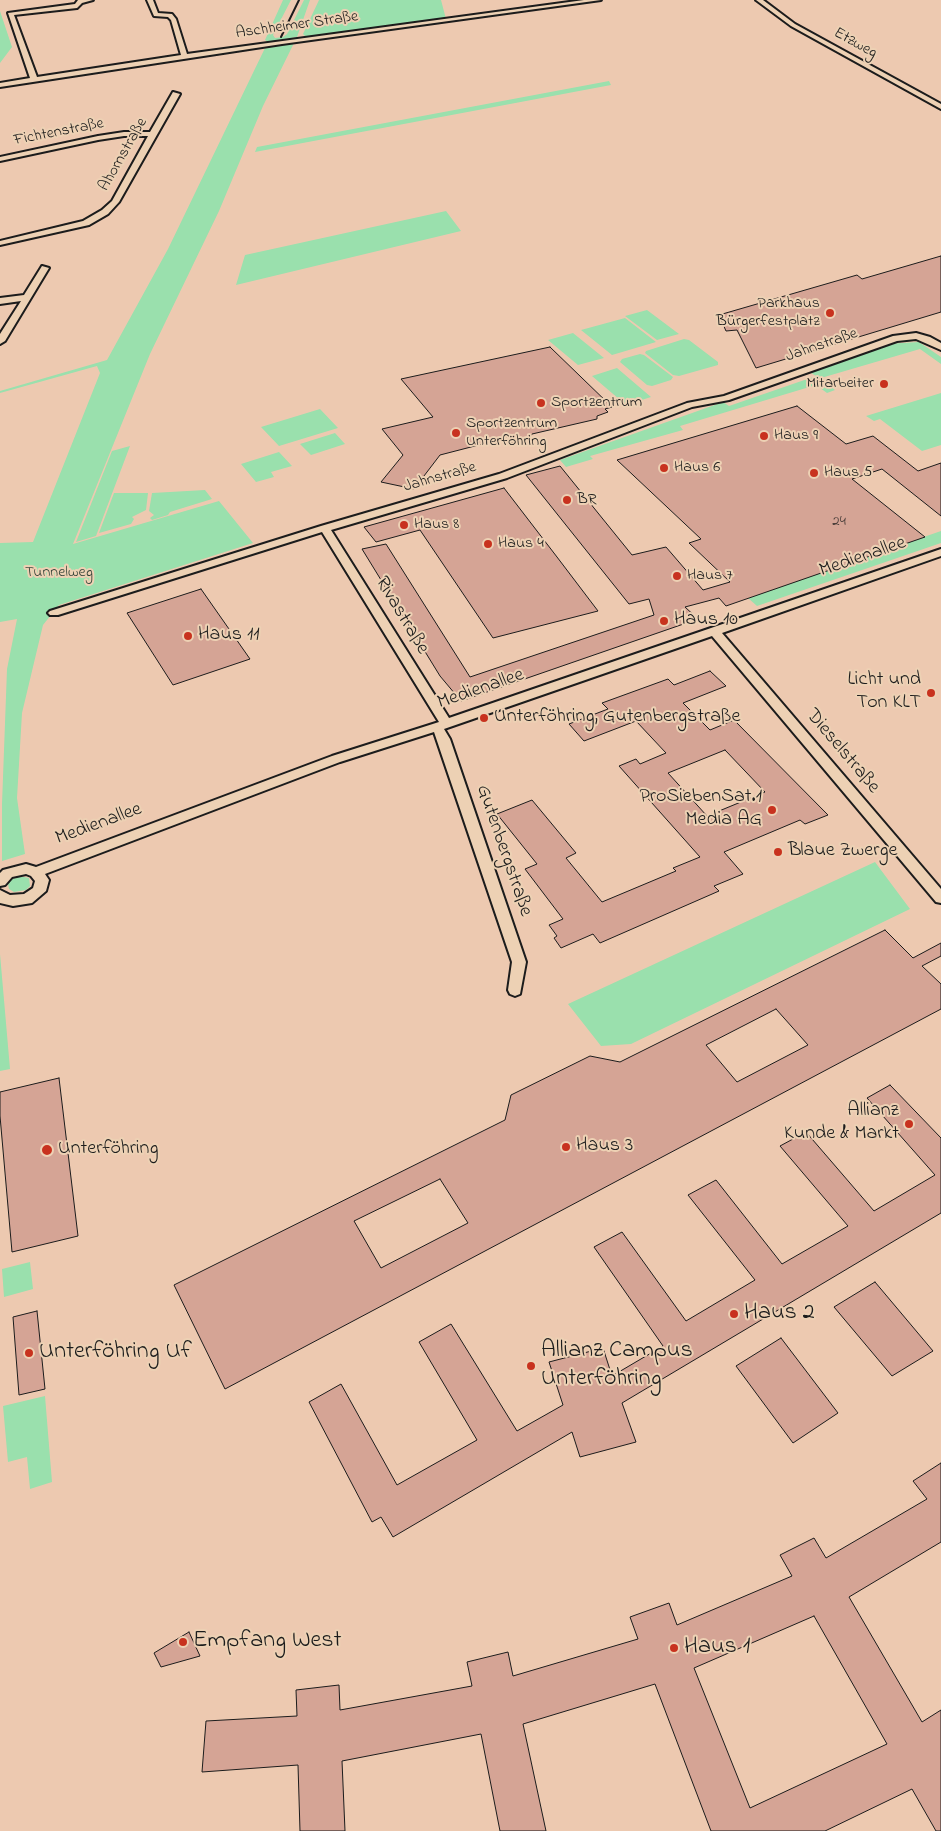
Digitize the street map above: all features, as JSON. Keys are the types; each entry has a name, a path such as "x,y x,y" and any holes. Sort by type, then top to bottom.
{"street":[{"path":"34,80 10,14 77,6 80,1 90,0"},
{"path":"150,0 156,15 170,15 174,20 185,56"},
{"name":"Aschheimer Straße","path":"0,85 185,56 598,0"},
{"name":"Etzweg","path":"759,0 793,25 941,106"},
{"name":"Ahornstraße","path":"0,243 86,223 97,217 115,202 176,94"},
{"name":"Fichtenstraße","path":"0,159 98,138 124,134 153,134"},
{"path":"0,341 45,268"},
{"path":"0,301 26,297"},
{"name":"Jahnstraße","path":"54,612 325,528 496,478 690,405 726,398 896,338 916,336 927,339 941,347"},
{"name":"Rivastraße","path":"325,528 442,725"},
{"name":"Medienallee","path":"36,872 102,845 336,759 442,725 941,552"},
{"name":"Dieselstraße","path":"714,631 941,898"},
{"name":"Gutenbergstraße","path":"442,725 444,739 519,962 515,990"},
{"path":"0,881 8,873 26,869 40,875 42,886 34,896 20,901 6,900 0,895"}],"green space":[{"path":"283,0 291,0 273,35 275,38 283,37 287,34 304,0 310,0 297,37 268,42 265,40"},
{"path":"319,0 441,0 446,19 306,37 303,34"},
{"path":"0,11 12,47 0,63"},
{"name":"Tunnelweg","path":"294,43 263,106 219,211 150,354 73,544 219,501 253,543 59,605 43,625 22,713 17,798 25,854 2,861 7,669 17,619 0,622 0,543 33,542 100,373 97,366 0,393 0,391 107,360 168,249 265,48"},
{"path":"609,81 611,85 255,152 257,147"},
{"path":"446,211 461,231 236,285 245,255"},
{"path":"647,310 679,334 657,340 625,316"},
{"path":"625,318 656,342 612,355 581,330"},
{"path":"573,333 604,358 578,365 548,340"},
{"path":"684,339 689,340 718,362 718,365 679,376 673,375 645,353 646,351"},
{"path":"919,342 941,357 941,364 920,349 821,378 835,390 827,393 816,385 680,426 683,430 590,456 593,459 566,467 560,460 723,402 729,406 816,376 808,371 885,344"},
{"path":"640,354 673,377 671,380 652,386 647,385 620,362 622,359"},
{"path":"617,368 651,397 626,405 592,376"},
{"path":"941,393 941,445 922,451 880,419 874,421 866,416"},
{"path":"320,409 338,428 279,446 261,427"},
{"path":"335,433 345,444 311,455 300,444"},
{"path":"130,446 96,536 76,542 112,451"},
{"path":"279,452 292,466 271,472 274,477 256,482 241,464"},
{"path":"205,490 212,499 170,512 168,515 152,520 150,518 154,515 149,511 152,493"},
{"path":"114,493 148,493 146,510 132,517 134,519 131,524 99,533"},
{"path":"941,531 941,543 757,606 748,598"},
{"path":"875,862 910,909 631,1044 601,1046 568,1004"},
{"path":"19,876 29,878 30,886 26,890 14,892 9,889 8,884 12,879"},
{"path":"0,954 10,1069 0,1071"},
{"path":"30,1262 33,1289 4,1297 2,1269"},
{"path":"45,1396 52,1482 30,1489 27,1457 8,1462 3,1406"}],"building":[{"name":"Parkhaus Bürgerfestplatz","path":"941,256 941,312 756,368 737,330 726,331 719,315 857,275 862,279"},
{"name":"Sportzentrum","path":"550,347 612,407 605,409 608,412 597,416 597,419 532,434 525,445 498,440 440,455 414,489 381,482 403,455 382,429 433,417 401,379"},
{"path":"797,406 846,444 873,436 918,471 941,463 941,516 882,469 852,479 925,537 726,606 719,598 685,607 698,619 461,701 440,676 362,549 386,544 470,677 654,615 649,599 629,604 526,475 560,466 632,555 666,547 703,590 730,582 689,543 701,539 617,460"},
{"path":"504,488 598,611 493,638 420,530 376,542 364,527"},
{"name":"Haus 11","path":"201,589 250,659 173,685 127,613"},
{"name":"ProSiebenSat.1 Media AG","path":"710,671 726,686 683,703 710,730 734,720 828,815 805,824 800,820 724,852 743,874 714,886 719,891 600,943 593,934 561,948 554,938 557,936 549,925 563,919 525,869 537,864 497,814 532,800 576,853 566,858 602,902 676,871 673,868 700,857 619,766 636,759 640,764 666,753 636,721 584,741 569,724 608,709 602,703 668,679 674,685","holes":["725,750 765,792 707,816 668,773"]},
{"name":"Haus 3","path":"885,930 913,958 941,943 941,956 922,966 941,984 941,1009 225,1389 174,1285 505,1120 511,1095 590,1056 620,1062","holes":["776,1009 808,1045 737,1082 706,1045","440,1179 468,1223 381,1268 354,1221"]},
{"path":"59,1078 78,1236 12,1252 0,1116 0,1092"},
{"name":"Haus 2","path":"890,1085 941,1138 941,1213 622,1403 636,1442 580,1457 572,1432 393,1537 381,1517 372,1522 309,1402 341,1384 397,1485 477,1440 419,1342 451,1324 517,1431 563,1405 549,1362 603,1348 612,1376 663,1346 594,1247 622,1232 686,1321 755,1280 688,1195 716,1180 782,1264 848,1226 780,1146 806,1132 874,1211 935,1175 867,1098"},
{"path":"875,1282 933,1351 892,1376 834,1307"},
{"name":"Unterföhring Uf","path":"37,1311 45,1389 19,1395 13,1317"},
{"path":"781,1338 838,1413 793,1443 736,1366"},
{"name":"Haus 1","path":"941,1463 941,1542 849,1597 922,1722 941,1710 941,1831 936,1831 912,1789 825,1831 711,1831 655,1684 523,1724 546,1831 500,1831 481,1734 342,1761 345,1831 300,1831 298,1765 202,1772 206,1721 297,1716 296,1690 339,1685 340,1710 472,1686 467,1662 508,1652 513,1676 638,1639 630,1617 669,1603 677,1625 792,1576 780,1555 814,1538 826,1558 927,1499 913,1481","holes":["814,1616 887,1744 750,1808 694,1668"]},
{"name":"Empfang West","path":"189,1632 200,1656 161,1667 154,1653"}],"railway":[{"path":"281,37 299,0"}],"place":[{"name":"Parkhaus Bürgerfestplatz","path":"830,313"},
{"name":"Mitarbeiter","path":"884,384"},
{"name":"Sportzentrum","path":"541,403"},
{"name":"Sportzentrum Unterföhring","path":"456,433"},
{"name":"Haus 9","path":"764,436"},
{"name":"Haus 6","path":"664,468"},
{"name":"Haus 5","path":"814,473"},
{"name":"BR","path":"567,500"},
{"name":"Haus 8","path":"404,525"},
{"name":"Haus 4","path":"488,544"},
{"name":"Haus 7","path":"677,576"},
{"name":"Haus 10","path":"664,621"},
{"name":"Haus 11","path":"188,636"},
{"name":"Licht und Ton KLT","path":"931,693"},
{"name":"Unterföhring, Gutenbergstraße","path":"484,718"},
{"name":"ProSiebenSat.1 Media AG","path":"772,810"},
{"name":"Blaue Zwerge","path":"778,852"},
{"name":"Allianz Kunde & Markt","path":"909,1124"},
{"name":"Haus 3","path":"566,1147"},
{"name":"Unterföhring","path":"47,1150"},
{"name":"Haus 2","path":"734,1314"},
{"name":"Unterföhring Uf","path":"29,1353"},
{"name":"Allianz Campus Unterföhring","path":"531,1366"},
{"name":"Empfang West","path":"183,1642"},
{"name":"Haus 1","path":"674,1648"}]}
